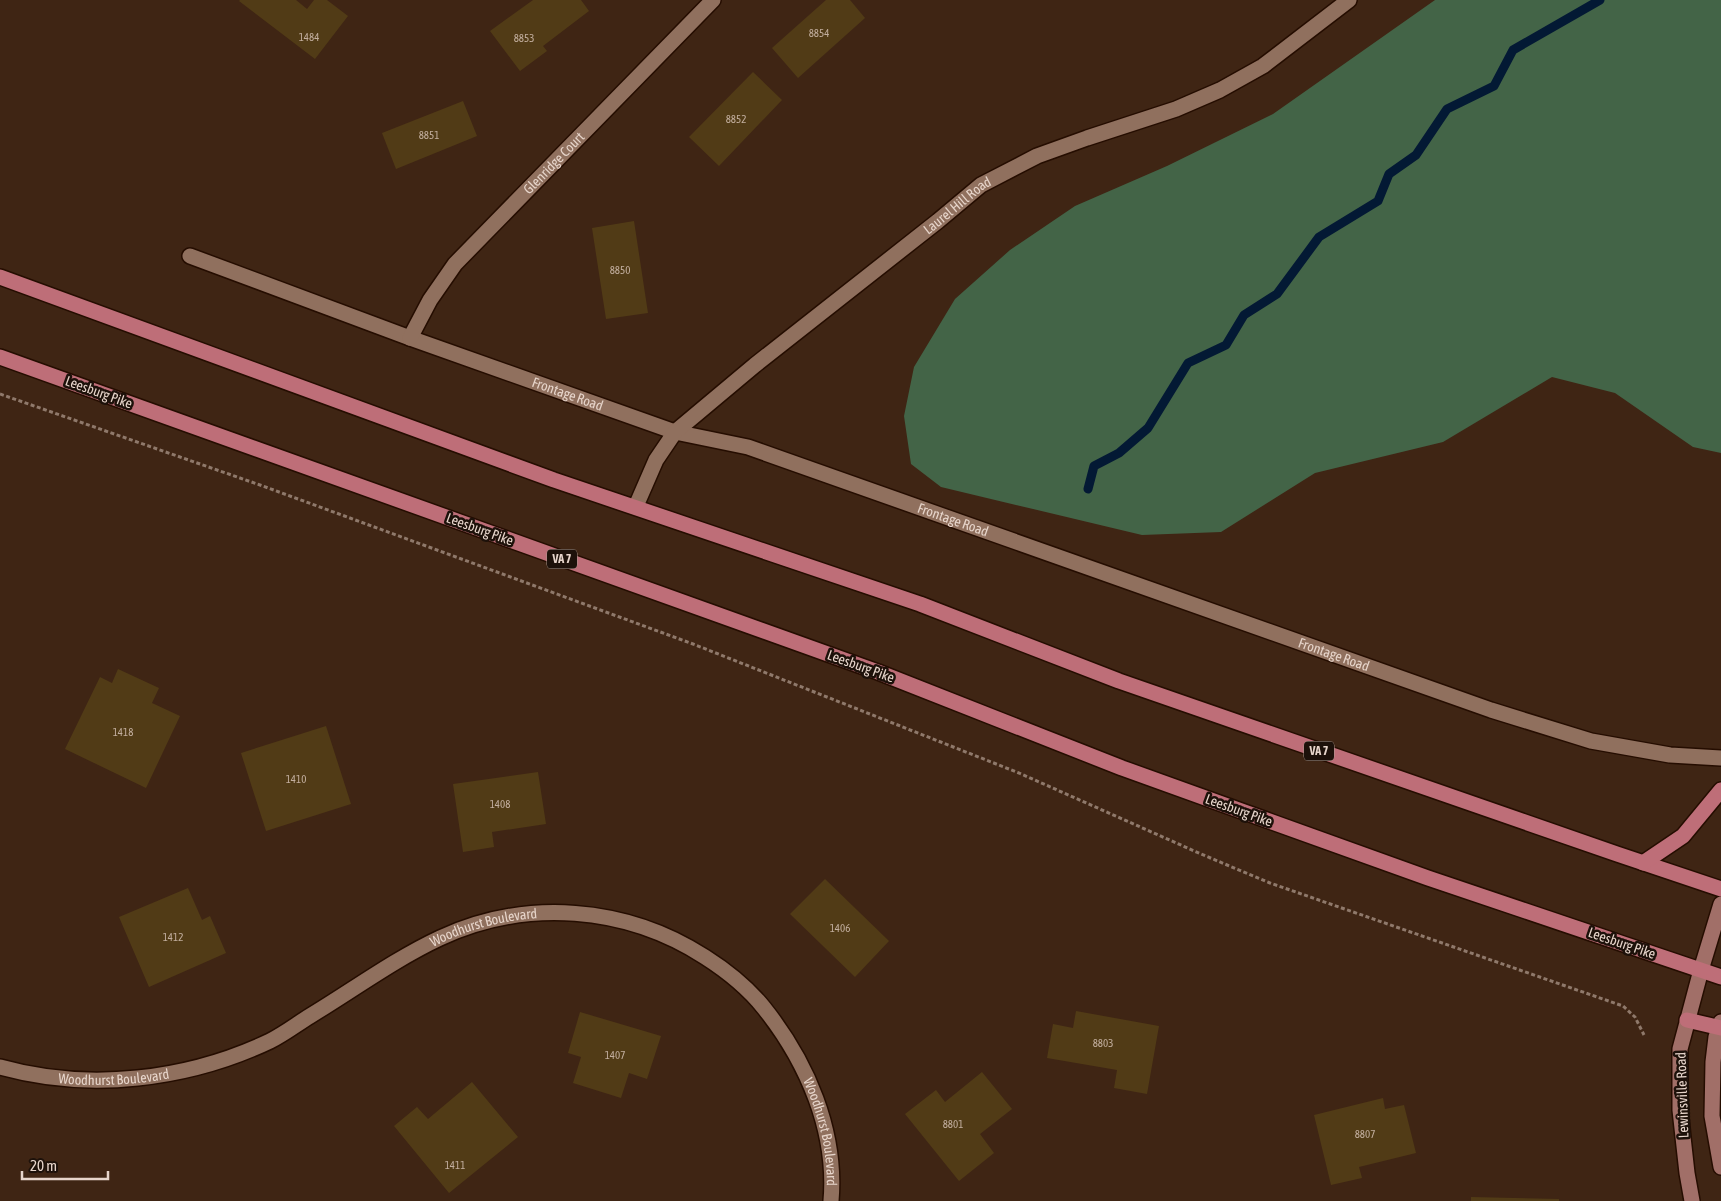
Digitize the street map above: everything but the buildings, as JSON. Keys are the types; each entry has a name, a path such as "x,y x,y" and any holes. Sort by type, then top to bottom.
{"highway":[{"name":"VA 7","path":"0,277 544,476 920,604 1119,681 1721,889"},
{"name":"Leesburg Pike","path":"0,357 878,672 1122,768 1363,855 1721,977"},
{"path":"1643,863 1683,836 1721,790"},
{"path":"1687,1020 1720,1026"}],"main road":[{"name":"Lewinsville Road","path":"1692,1201 1680,1110 1680,1050 1721,904"},
{"path":"1720,1026 1716,1037 1713,1062 1712,1116 1721,1167"}],"street":[{"name":"Glenridge Court","path":"410,338 430,300 455,264 712,0"},
{"name":"Laurel Hill Road","path":"636,506 656,460 676,432 755,365 938,221 980,185 1037,156 1176,109 1220,90 1263,66 1349,0"},
{"name":"Frontage Road","path":"190,256 410,338 676,432 748,447 1491,710 1591,741 1670,755 1721,758"},
{"name":"Woodhurst Boulevard","path":"0,1067 16,1072 66,1079 113,1080 166,1075 208,1064 271,1040 411,954 441,938 482,922 526,913 556,912 596,915 637,924 684,943 723,969 757,1000 783,1032 801,1063 820,1111 829,1154 831,1201"}],"path":[{"path":"0,394 260,485 693,644 1019,773 1270,882 1623,1006 1635,1017 1644,1036"}],"green space":[{"path":"1435,0 1721,0 1721,453 1693,447 1615,393 1552,377 1443,442 1315,473 1221,532 1142,535 941,487 911,464 904,416 914,367 955,299 1010,250 1075,206 1167,166 1273,114"}],"waterway":[{"path":"1088,489 1094,466 1119,453 1148,428 1188,363 1226,345 1244,315 1277,294 1319,237 1378,201 1389,174 1416,155 1447,109 1494,86 1513,50 1600,0"}]}
